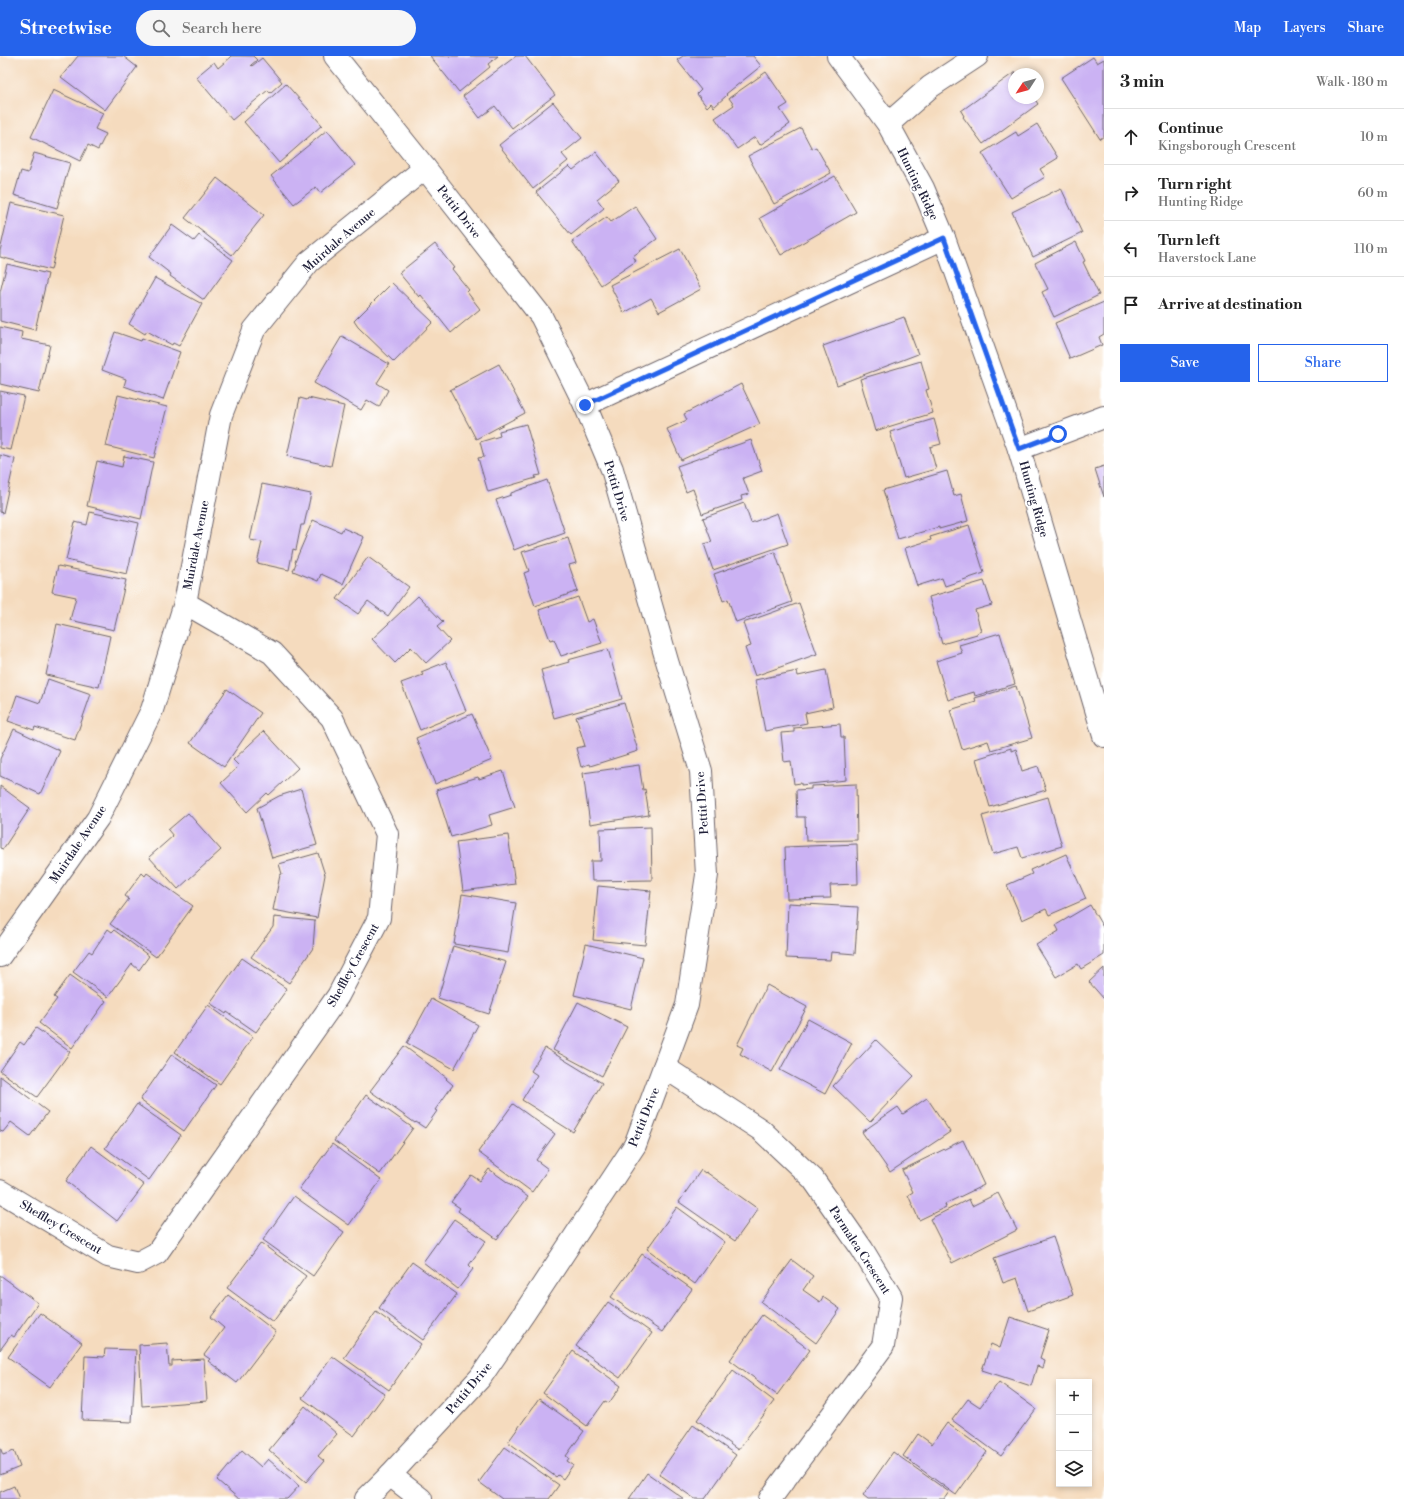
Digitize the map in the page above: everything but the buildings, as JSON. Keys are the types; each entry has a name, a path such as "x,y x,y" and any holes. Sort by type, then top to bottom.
{"street":[{"name":"Pettit Drive","path":"335,56 541,316 585,405 612,469 665,654 701,771 707,875 687,1005 635,1145 526,1312 480,1378 366,1499"},
{"name":"Hunting Ridge","path":"838,56 888,124 922,188 944,238 1019,449 1104,736"},
{"path":"888,124 930,87 976,56"},
{"name":"Muirdale Avenue","path":"0,956 98,818 152,710 185,603 221,415 254,330 309,262 425,168"},
{"path":"585,405 944,238"},
{"path":"1019,449 1104,417"},
{"name":"Sheffley Crescent","path":"0,1190 108,1256 138,1263 157,1253 338,996 379,918 387,834 332,718 272,653 185,603"},
{"name":"Parmalea Crescent","path":"664,1067 760,1130 813,1179 862,1249 891,1297 883,1346 770,1499"},
{"path":"390,1475 421,1499"}],"route":[{"path":"585,405 944,238 1019,449 1058,434"}]}
